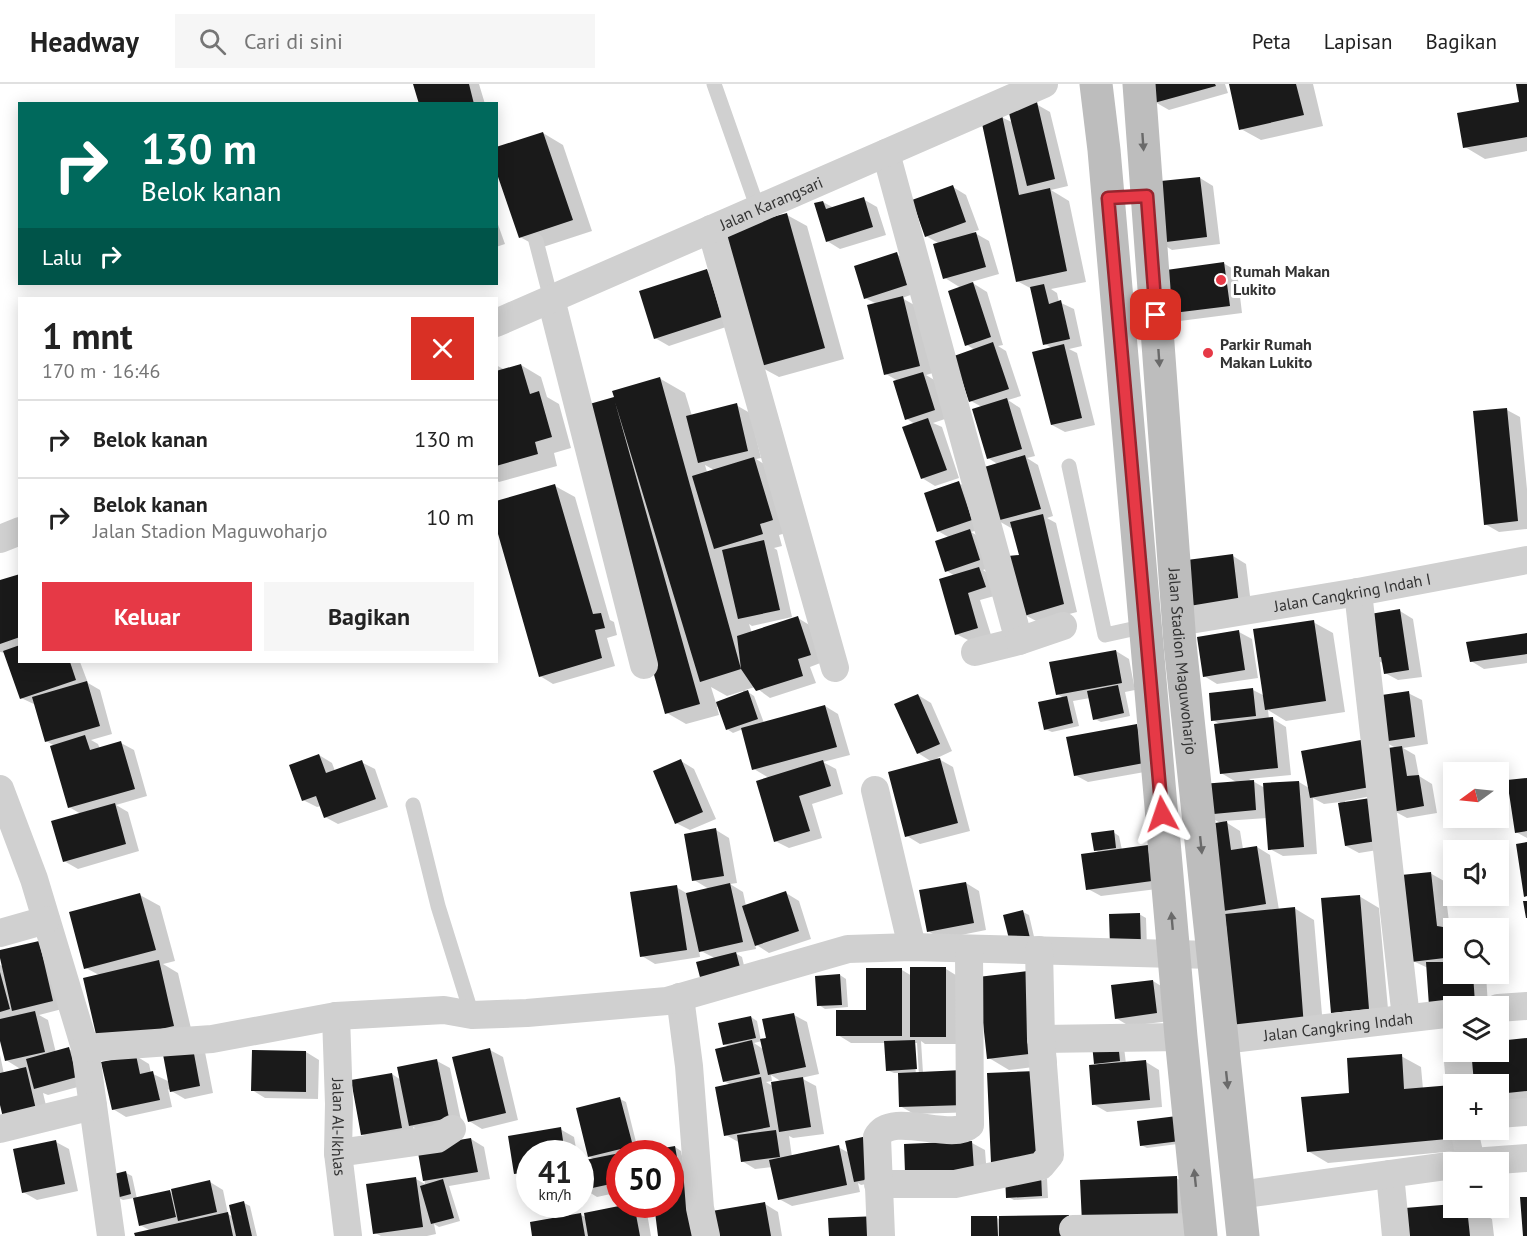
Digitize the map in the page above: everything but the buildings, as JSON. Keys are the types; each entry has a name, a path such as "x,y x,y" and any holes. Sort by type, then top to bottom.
{"main road":[{"name":"Jalan Stadion Maguwoharjo","path":"1096,84 1200,1232"},
{"name":"Jalan Stadion Maguwoharjo","path":"1139,84 1178,622 1243,1236"},
{"path":"1108,198 1147,196"}],"street":[{"name":"Jalan Karangsari","path":"498,322 1044,84"},
{"path":"886,153 1019,642"},
{"path":"711,230 835,668"},
{"path":"551,299 644,665"},
{"path":"0,539 18,532"},
{"name":"Jalan Cangkring Indah I","path":"1178,622 1527,561"},
{"path":"1358,592 1406,1018"},
{"path":"975,652 1019,642 1064,626"},
{"path":"0,789 34,879 85,1048 111,1236"},
{"path":"875,790 912,947"},
{"path":"0,933 46,920"},
{"path":"85,1048 212,1039 336,1016 444,1010 472,1015 667,1001 848,949 912,947 1212,955"},
{"path":"881,1236 876,1137 880,1132 889,1128 909,1126 958,1130 970,1125 969,949"},
{"path":"878,1184 955,1184 1034,1168 1047,1161 1050,1155 1041,1039 1039,950"},
{"path":"680,997 689,1066 700,1208 705,1236"},
{"path":"1509,1007 1527,1006"},
{"name":"Jalan Cangkring Indah","path":"1223,1040 1443,1014"},
{"name":"Jalan Al-Ikhlas","path":"336,1016 338,1153 348,1236"},
{"path":"1041,1039 1181,1037"},
{"path":"0,1130 93,1106"},
{"path":"1509,1113 1527,1112"},
{"path":"338,1153 437,1139 452,1129"},
{"path":"1509,1159 1527,1158"},
{"path":"1238,1194 1443,1167"},
{"path":"1390,1174 1396,1236"},
{"path":"1073,1229 1200,1232"}],"lane":[{"path":"714,84 758,209"},
{"path":"536,241 551,299"},
{"path":"1070,466 1105,635 1146,626"},
{"path":"413,805 438,906 472,1015"}],"place":[{"name":"Rumah Makan Lukito","path":"1221,280"},
{"name":"Parkir Rumah Makan Lukito","path":"1208,353"}],"route":[{"path":"1156,315 1147,196 1108,198 1162,814"}]}
